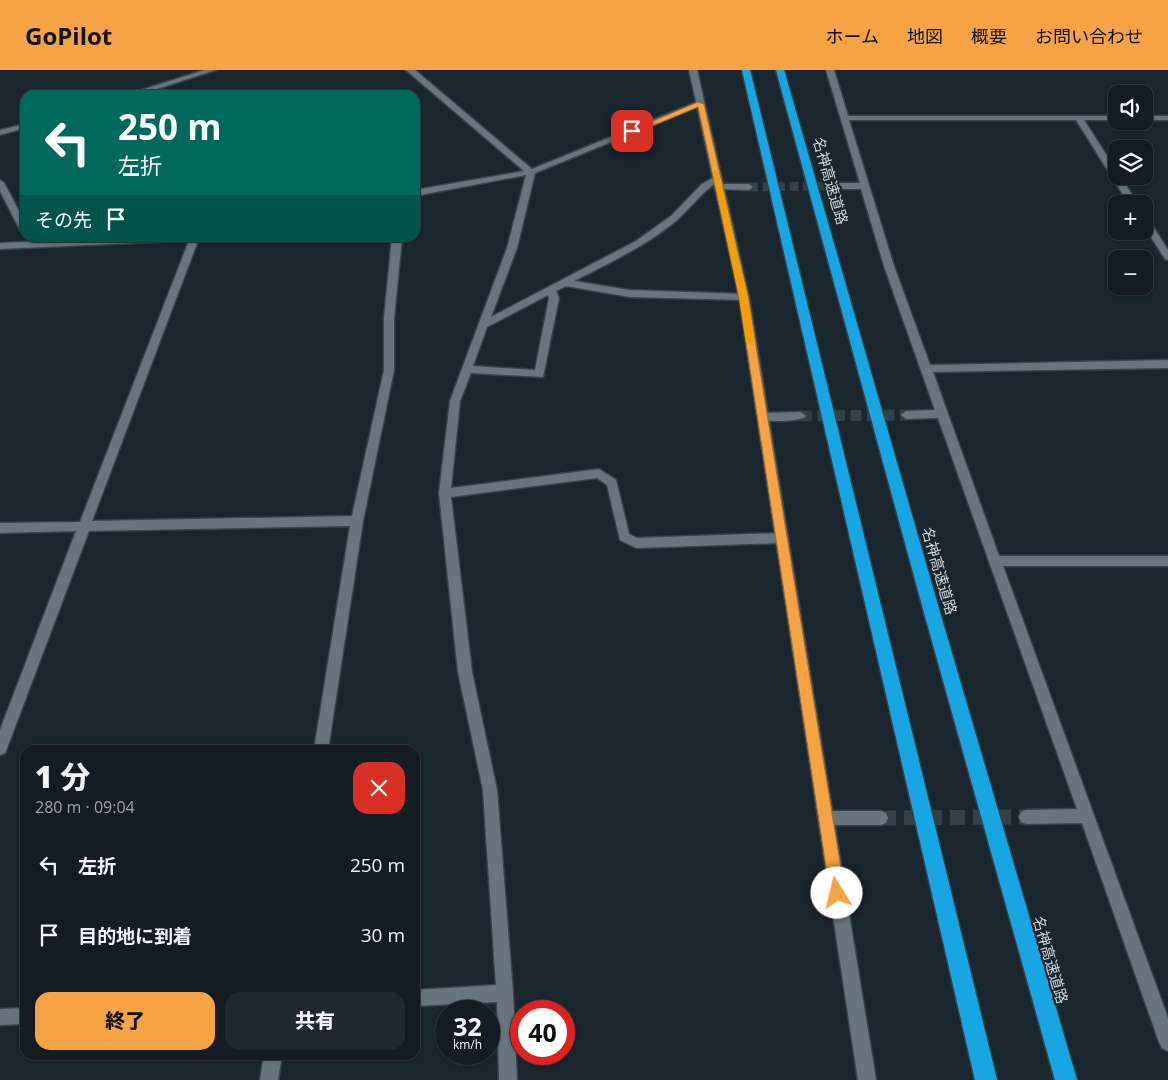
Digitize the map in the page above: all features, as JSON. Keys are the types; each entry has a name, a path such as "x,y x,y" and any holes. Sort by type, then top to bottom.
{"highway":[{"path":"746,70 986,1080"},
{"name":"名神高速道路","path":"780,70 931,609 1066,1080"}],"street":[{"path":"146,90 212,70"},
{"path":"410,70 531,172"},
{"path":"693,70 744,297 867,1080"},
{"path":"830,70 889,266 997,561 1168,1042"},
{"path":"420,192 531,172 700,104"},
{"path":"846,118 1108,118"},
{"path":"1153,118 1168,118"},
{"path":"1079,119 1128,195"},
{"path":"0,133 20,127"},
{"path":"508,1080 490,790 465,672 445,493 455,401 512,248 531,172"},
{"path":"0,183 20,221"},
{"path":"484,325 639,243 674,218 704,186 717,183 749,187"},
{"path":"832,186 866,186"},
{"path":"1153,233 1168,257"},
{"path":"0,246 25,242"},
{"path":"0,748 192,242"},
{"path":"322,745 357,521 389,370 389,318 397,242"},
{"path":"564,282 628,294 744,297"},
{"path":"467,370 539,374 554,298 550,290"},
{"path":"927,369 1168,364"},
{"path":"906,415 943,414"},
{"path":"763,417 801,416"},
{"path":"445,493 598,474 612,483 624,537 636,543 782,538"},
{"path":"0,528 357,521"},
{"path":"997,561 1168,560"},
{"path":"1026,817 1087,816"},
{"path":"826,818 881,818"},
{"path":"420,998 504,994"},
{"path":"0,1017 20,1016"},
{"path":"269,1080 272,1060"}],"tunnel":[{"path":"749,187 832,186"},
{"path":"801,416 906,415"},
{"path":"881,818 1026,817"}],"slow traffic":[{"path":"715,171 744,297 751,342"}],"route":[{"path":"632,131 700,104 744,297 837,893"}]}
